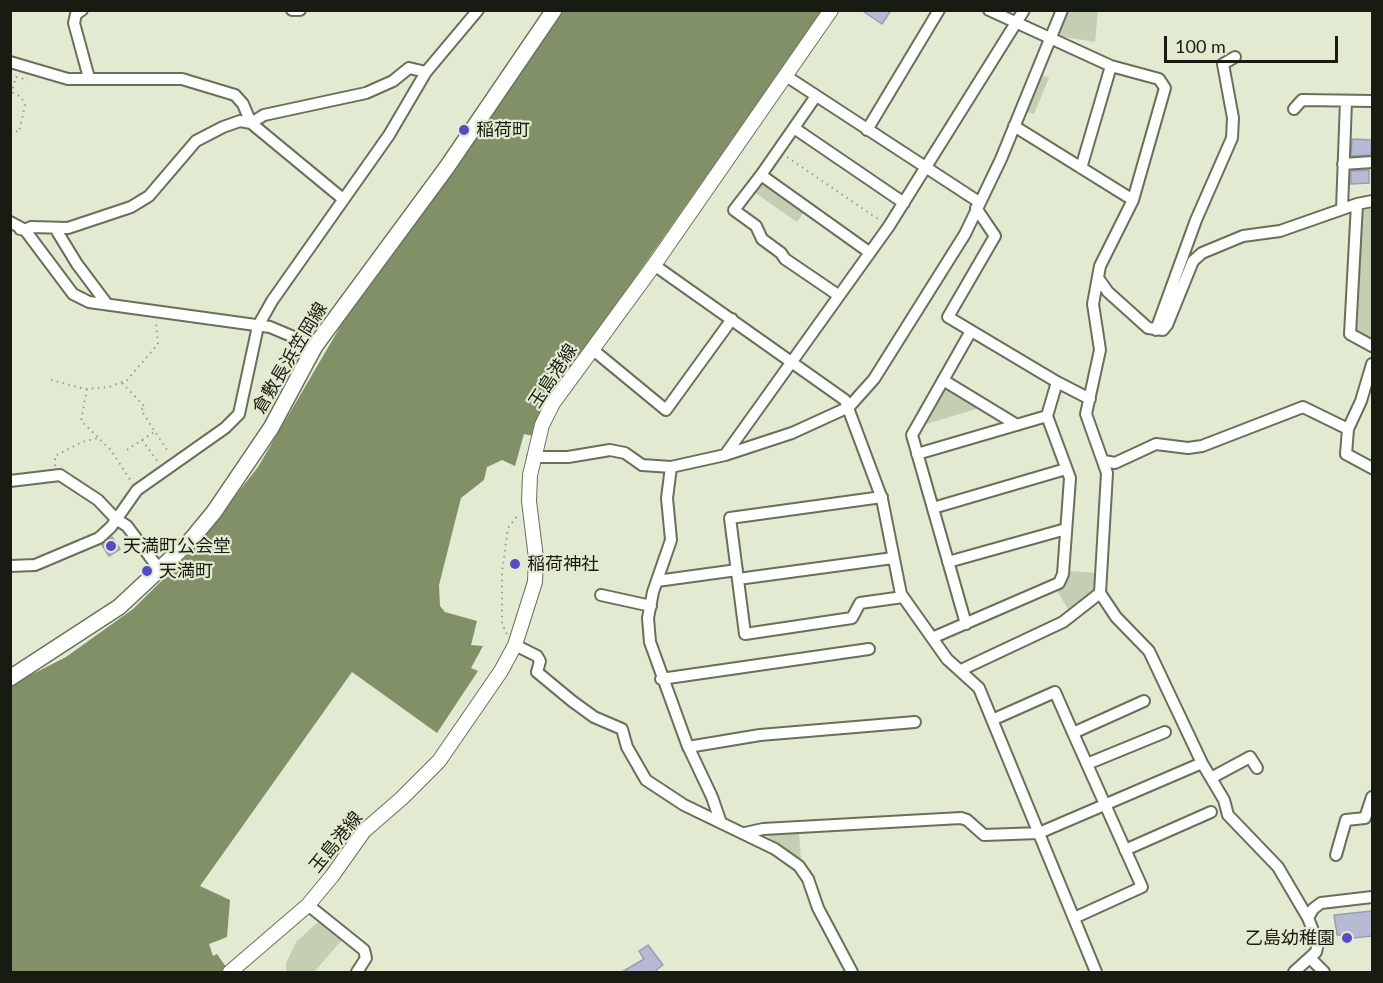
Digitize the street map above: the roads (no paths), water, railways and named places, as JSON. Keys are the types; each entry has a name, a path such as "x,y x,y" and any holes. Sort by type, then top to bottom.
{"main road":[{"name":"倉敷長浜笠岡線","path":"10,678 119,607 190,541 237,482 271,428 315,346 447,167 554,10"},
{"name":"玉島港線","path":"231,972 308,905 364,831 439,761 471,717 515,645 535,582 536,558 529,501 533,458 542,425 553,403 654,265 831,10"}],"street":[{"path":"82,10 76,14 74,23 89,78"},
{"path":"292,10 300,10"},
{"path":"10,566 35,565 81,547 106,534 137,490 225,428 239,414 258,326 272,301 389,135 426,72 478,10"},
{"path":"867,130 939,10"},
{"path":"989,10 1111,66 1159,79 1165,88 1132,200 1100,266 1093,304 1100,350 1086,414 1107,473 1100,593 1116,617 1149,651 1202,763 1224,800 1228,815 1278,867 1308,918 1318,943 1311,959 1294,972"},
{"path":"725,455 790,360 889,226 1024,10"},
{"path":"533,458 568,458 610,450 626,453 642,465 671,467 725,455 792,433 849,407 874,379 964,234 1014,126 1062,10"},
{"path":"1156,330 1196,220 1232,138 1233,118 1223,64 1235,57"},
{"path":"15,64 68,79 182,79 235,95 243,104 251,123 342,199"},
{"path":"1082,168 1111,66"},
{"path":"25,230 31,227 68,228 131,207 148,196 196,141 223,126 240,121 251,123 264,116 366,93 393,81 409,68 426,72"},
{"path":"786,76 977,205 995,236 948,317 1090,399"},
{"path":"816,96 734,210 756,226 762,239 781,252 785,260 838,294"},
{"path":"1294,109 1302,100 1372,101"},
{"path":"1342,209 1346,101"},
{"path":"1014,126 1132,200"},
{"path":"794,128 904,203"},
{"path":"1343,164 1372,162"},
{"path":"761,175 869,252"},
{"path":"1098,278 1148,328 1156,330 1167,326 1193,261 1202,253 1243,236 1280,231 1372,201"},
{"path":"1357,204 1350,334 1372,346"},
{"path":"10,224 25,230 74,294 89,302 279,329 315,346"},
{"path":"56,228 77,264 107,304"},
{"path":"654,265 845,400 882,496 903,597 947,659 979,688 1096,972"},
{"path":"592,349 666,410 732,319"},
{"path":"966,624 912,435 972,331"},
{"path":"1372,364 1348,429 1346,454 1372,468"},
{"path":"944,380 1017,425"},
{"path":"932,638 1059,584 1063,574 1070,478 1047,416 1057,382"},
{"path":"1104,461 1115,463 1156,444 1188,448 1202,446 1303,407 1348,429"},
{"path":"917,454 1047,416"},
{"path":"671,467 667,498 671,540 651,606 650,642 661,679 721,823"},
{"path":"933,508 1066,469"},
{"path":"10,481 56,474 98,500 116,519 127,526 159,569"},
{"path":"882,496 730,518 745,634 852,618 860,603 903,597"},
{"path":"948,562 1066,529"},
{"path":"657,581 894,558"},
{"path":"960,670 1064,622 1100,593"},
{"path":"601,595 651,606"},
{"path":"515,645 537,656 540,661 537,672 572,701 594,717 622,729 627,747 646,780 684,805 775,849 799,867 808,879 818,908 852,972"},
{"path":"661,679 869,650"},
{"path":"992,720 1055,692 1142,887 1074,918"},
{"path":"1073,733 1144,701"},
{"path":"688,747 759,735 915,722"},
{"path":"1087,765 1165,732"},
{"path":"1211,778 1250,757 1257,768"},
{"path":"745,833 763,829 961,818 967,820 984,836 1039,833 1202,763"},
{"path":"1336,855 1346,820 1365,818 1372,797"},
{"path":"1125,850 1211,812"},
{"path":"1308,918 1313,909 1321,903 1372,897"},
{"path":"308,905 364,950 366,958 357,972"},
{"path":"1311,959 1324,972"}],"place":[{"name":"稲荷町","path":"464,130"},
{"name":"天満町公会堂","path":"111,546"},
{"name":"稲荷神社","path":"515,564"},
{"name":"天満町","path":"147,571"},
{"name":"乙島幼稚園","path":"1347,938"}]}
